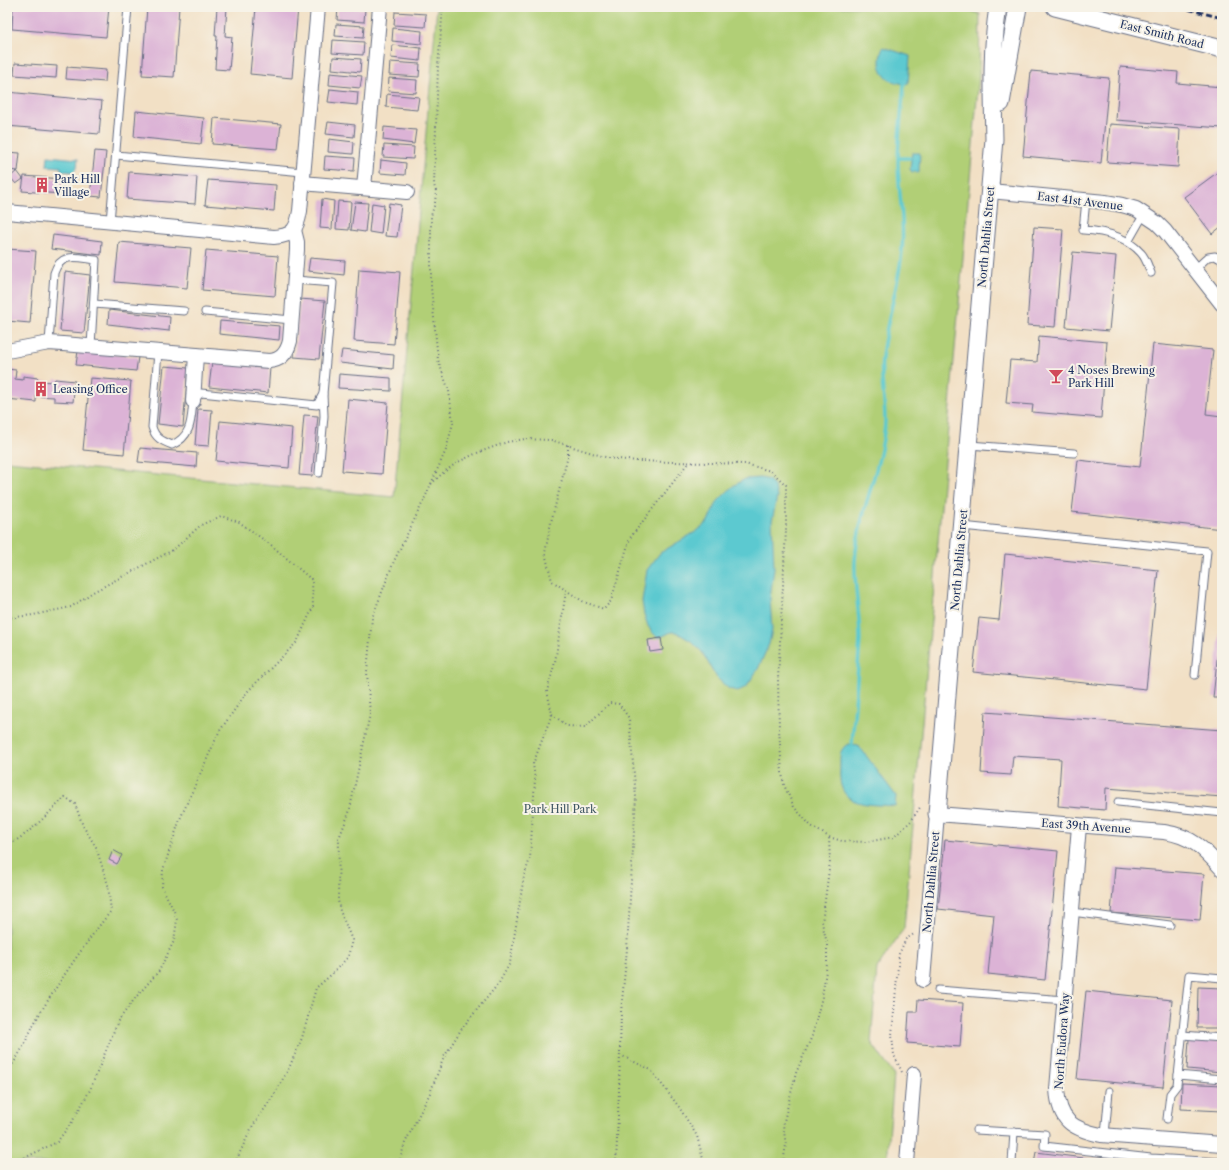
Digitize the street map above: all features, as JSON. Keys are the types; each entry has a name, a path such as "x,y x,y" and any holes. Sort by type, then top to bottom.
{"street":[{"path":"7,212 274,237 286,235 294,230 299,218 318,7"},
{"path":"364,188 380,7"},
{"name":"North Dahlia Street","path":"923,980 990,191 994,139 993,80 998,7"},
{"name":"North Dahlia Street","path":"994,139 1018,7"},
{"name":"East Smith Road","path":"1055,7 1222,49"},
{"path":"303,177 364,188 407,192"},
{"name":"East 41st Avenue","path":"990,191 1086,200 1122,205 1136,209 1157,223 1222,304"},
{"path":"7,351 49,343 269,361 279,359 287,351 290,341 298,246 294,230"},
{"path":"193,401 196,355"},
{"name":"East 39th Avenue","path":"937,814 1178,834 1203,848 1222,869"},
{"name":"North Eudora Way","path":"1079,826 1057,1089 1058,1100 1062,1113 1068,1121 1084,1131 1105,1135 1222,1144"},
{"path":"906,1163 909,1074"}],"lane":[{"path":"110,222 128,7"},
{"path":"116,155 303,177"},
{"path":"1086,200 1083,230 1100,231 1115,235 1128,242 1142,253 1151,273"},
{"path":"1128,242 1144,214"},
{"path":"1195,269 1208,257 1215,256 1222,260"},
{"path":"49,343 54,273 62,260 69,257 96,260 91,346"},
{"path":"295,280 333,283 323,394 324,416 319,473"},
{"path":"94,304 184,311"},
{"path":"205,312 292,320"},
{"path":"158,352 152,427 154,434 161,441 172,445 180,441 187,432 191,422 193,401 201,394 317,405 323,394"},
{"path":"968,445 1074,453"},
{"path":"962,526 1207,551 1195,675"},
{"path":"1118,802 1222,813"},
{"path":"1072,912 1170,925"},
{"path":"1167,1119 1170,1094 1177,1085 1189,975 1222,978"},
{"path":"938,990 1065,1000"},
{"path":"1182,1035 1222,1038"},
{"path":"1178,1075 1222,1079"},
{"path":"1105,1135 1109,1091"},
{"path":"976,1130 1045,1134 1044,1146 1151,1160 1222,1162"},
{"path":"1012,1163 1014,1132"}],"path":[{"path":"235,1163 252,1127 274,1095 289,1068 302,1038 316,988 348,957 352,940 340,911 338,900 339,838 349,813 370,714 367,672 372,618 394,561 431,485 446,450 453,423 449,391 438,360 431,287 431,216 435,203 436,191 434,185 436,113 443,7"},
{"path":"431,485 444,472 458,462 507,442 525,439 551,440 568,444 584,451 608,458 636,461 745,464 771,471 786,485 786,530 778,679 782,773 784,785 794,807 811,826 830,837 842,841 866,842 894,836 911,821 921,806"},
{"path":"568,444 568,456 551,522 545,553 552,581 584,602 604,609 611,601 630,538 688,463"},
{"path":"7,618 33,615 71,607 93,592 173,550 201,525 221,516 239,522 271,545 312,580 313,608 297,642 247,692 219,732 180,819 162,870 162,887 174,911 176,920 174,941 159,971 136,997 118,1021 90,1090 72,1122 57,1142 20,1160 18,1163"},
{"path":"399,1163 405,1143 430,1093 444,1057 462,1028 499,983 510,963 524,876 530,859 535,779 532,764 552,714 547,691 555,662 566,590"},
{"path":"552,714 567,726 585,727 610,703 619,704 629,718 636,797 632,883 621,1012 616,1163"},
{"path":"7,846 16,841 40,822 65,797 75,804 83,826 96,847 108,885 112,911 89,938 41,1011 21,1051 7,1071"},
{"path":"783,1163 786,1145 783,1125 796,1073 812,1036 822,996 827,964 827,943 822,923 830,862 830,837"},
{"path":"909,1074 894,1055 892,1035 899,954 906,939 927,926"},
{"path":"620,1055 651,1070 697,1136 704,1163"}],"green space":[{"name":"Park Hill Park","path":"437,7 959,7 980,14 979,76 904,928 877,968 871,1042 894,1075 887,1163 7,1163 7,461 394,497"}],"water":[{"path":"883,47 910,56 908,84 892,81 883,73 880,62"},
{"path":"912,153 920,153 919,172 912,172 910,169"},
{"path":"48,156 78,159 77,168 73,172 61,171 61,167 47,166"},
{"path":"761,478 769,480 775,488 777,497 772,521 774,568 770,599 772,630 769,644 758,669 746,687 738,691 729,689 717,678 702,652 691,641 676,632 671,632 661,637 657,637 648,626 642,601 647,570 660,553 697,531 707,523 718,501 733,486 745,479"},
{"path":"848,744 858,746 862,750 896,796 895,806 865,804 851,799 846,794 840,783 840,759 843,748"}],"building":[{"path":"13,7 109,7 106,37 12,29"},
{"path":"147,7 179,7 174,77 142,75"},
{"path":"217,7 227,7 225,36 232,37 229,70 215,69"},
{"path":"256,7 298,7 292,78 250,74"},
{"path":"338,7 365,9 364,22 337,20"},
{"path":"395,12 426,14 425,27 394,25"},
{"path":"336,24 364,26 363,38 335,36"},
{"path":"393,28 422,31 421,44 392,41"},
{"path":"333,40 364,42 363,55 332,53"},
{"path":"392,45 421,48 420,61 391,58"},
{"path":"333,57 361,59 360,72 332,69"},
{"path":"390,62 420,64 419,77 389,75"},
{"path":"15,63 57,66 56,78 14,75"},
{"path":"67,67 106,70 105,82 66,79"},
{"path":"1120,67 1178,72 1177,83 1222,87 1222,128 1116,120"},
{"path":"1031,71 1109,78 1101,163 1023,156"},
{"path":"330,73 362,76 360,88 329,85"},
{"path":"389,78 417,80 416,93 388,91"},
{"path":"330,89 358,92 357,105 328,102"},
{"path":"7,92 102,101 99,134 7,126"},
{"path":"387,94 419,97 417,110 386,107"},
{"path":"136,111 204,118 201,144 134,137"},
{"path":"214,118 281,124 278,149 212,144"},
{"path":"328,122 355,125 354,137 326,134"},
{"path":"1110,124 1180,129 1178,167 1107,162"},
{"path":"384,127 416,130 414,144 383,140"},
{"path":"329,139 354,142 353,154 328,152"},
{"path":"384,145 414,147 413,159 383,157"},
{"path":"95,151 106,152 101,197 90,196"},
{"path":"7,152 20,153 18,171 7,170"},
{"path":"325,156 355,158 354,171 324,169"},
{"path":"381,160 406,163 405,175 380,173"},
{"path":"1222,169 1222,226 1212,234 1184,197"},
{"path":"17,171 23,179 16,184 10,177"},
{"path":"129,172 197,177 195,204 127,199"},
{"name":"Park Hill Village","path":"24,176 63,179 61,194 22,191"},
{"path":"208,180 276,185 274,211 205,205"},
{"path":"322,199 334,201 332,229 320,228"},
{"path":"338,201 351,202 349,230 336,229"},
{"path":"355,202 368,203 365,232 351,230"},
{"path":"372,203 384,205 381,234 369,232"},
{"path":"389,203 401,205 397,237 385,236"},
{"path":"1034,227 1063,229 1055,327 1027,325"},
{"path":"53,235 102,241 101,255 51,249"},
{"path":"119,242 191,248 187,288 115,282"},
{"path":"7,249 36,251 30,323 7,321"},
{"path":"206,250 278,256 275,296 202,290"},
{"path":"1073,252 1116,256 1109,331 1066,327"},
{"path":"310,258 345,261 344,275 308,271"},
{"path":"359,269 400,272 394,344 354,341"},
{"path":"65,272 90,275 84,333 60,331"},
{"path":"300,299 325,301 319,359 294,357"},
{"path":"109,310 170,317 169,331 108,324"},
{"path":"220,321 280,326 279,340 219,334"},
{"path":"1039,336 1107,342 1101,418 1032,412 1033,405 1006,403 1010,360 1037,362"},
{"path":"1153,344 1213,350 1206,414 1222,416 1222,529 1072,512 1078,460 1140,467"},
{"path":"342,350 394,355 393,369 340,363"},
{"path":"78,351 138,357 136,371 76,365"},
{"path":"212,362 270,368 268,393 209,387"},
{"path":"164,366 188,368 183,427 158,424"},
{"name":"Leasing Office","path":"7,369 16,370 15,379 23,380 23,376 38,378 38,381 54,382 55,379 75,381 73,402 54,401 54,397 36,396 36,402 7,399"},
{"path":"339,374 391,378 391,391 338,388"},
{"path":"90,378 131,381 124,454 83,450"},
{"path":"348,399 388,403 382,474 342,471"},
{"path":"198,409 212,410 209,446 195,445"},
{"path":"304,415 318,416 312,476 299,475"},
{"path":"220,421 292,428 289,468 216,461"},
{"path":"140,448 197,453 196,467 138,462"},
{"path":"1005,554 1158,570 1146,689 973,672 979,618 999,620"},
{"path":"1221,622 1222,698 1213,698"},
{"path":"661,638 663,650 650,652 648,640"},
{"path":"985,712 1222,730 1222,797 1106,788 1105,810 1058,806 1061,759 1013,756 1011,775 981,773"},
{"path":"945,840 1058,851 1045,980 988,974 994,915 938,909"},
{"path":"113,850 122,855 117,864 109,860"},
{"path":"1115,867 1204,874 1200,920 1111,913"},
{"path":"1198,987 1222,988 1222,1028 1197,1028"},
{"path":"1086,991 1172,1000 1163,1087 1077,1079"},
{"path":"918,1000 963,1003 960,1047 907,1043 909,1012 917,1012"},
{"path":"1189,1039 1222,1041 1222,1072 1187,1069"},
{"path":"1182,1083 1222,1085 1222,1111 1181,1109"},
{"path":"1036,1152 1116,1162 1116,1163 1034,1163"}],"waterway":[{"path":"852,744 860,640 855,582 856,548 866,505 878,464 885,428 882,357 886,330 898,277 903,239 898,162 899,133 904,84"},
{"path":"898,158 910,158"}],"railway":[{"path":"1180,7 1222,18"},
{"path":"1213,7 1222,9"}],"place":[{"name":"Park Hill Village","path":"42,185"},
{"name":"4 Noses Brewing Park Hill","path":"1056,376"},
{"name":"Leasing Office","path":"41,389"}]}
